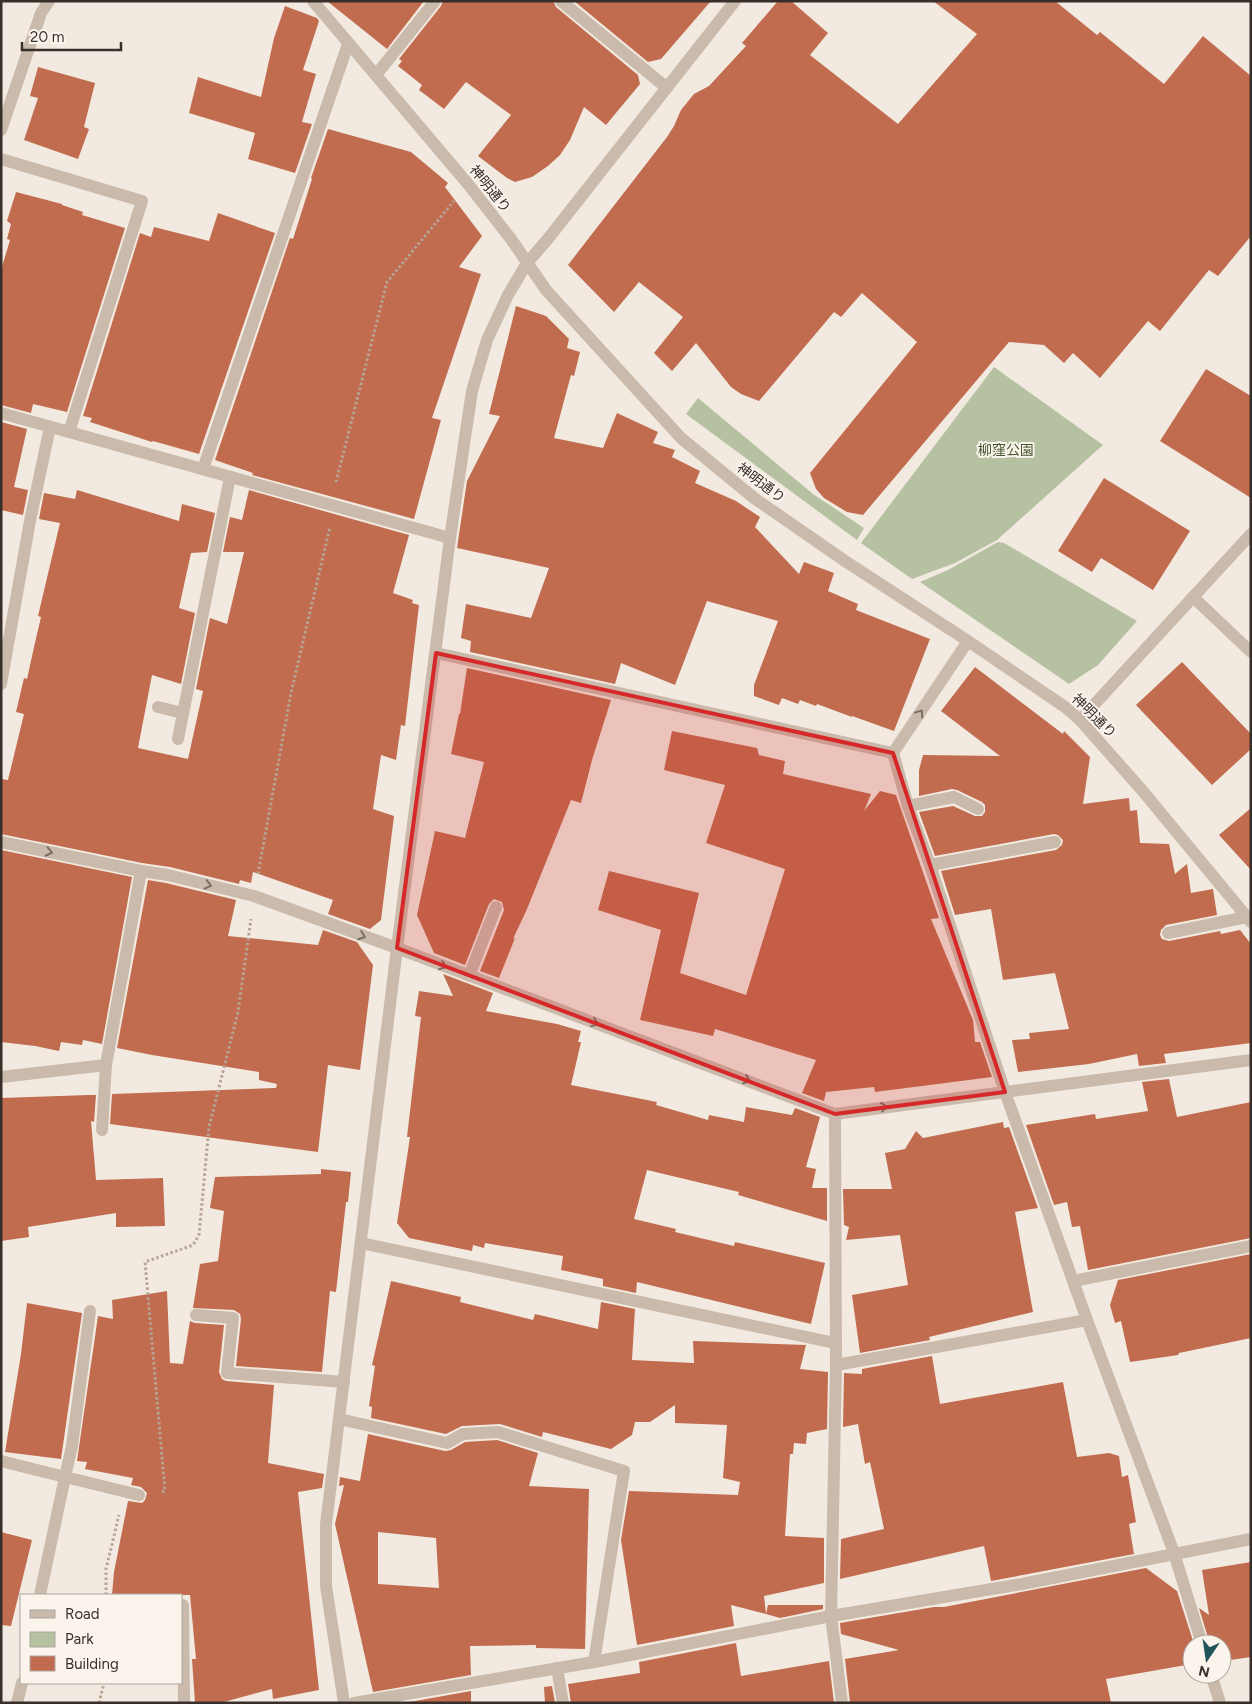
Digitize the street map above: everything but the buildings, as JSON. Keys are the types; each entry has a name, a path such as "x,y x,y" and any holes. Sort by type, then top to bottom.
{"street":[{"path":"1,130 41,13 49,1"},
{"name":"神明通り","path":"313,1 468,184 511,239 546,290 681,438 754,498 845,561 1064,706 1080,720 1141,789 1249,920"},
{"path":"376,75 435,1"},
{"path":"560,1 667,88"},
{"path":"344,1703 326,1586 326,1524 397,948 450,538 472,391 487,340 508,295 527,263 735,1"},
{"path":"203,470 348,44"},
{"path":"1,159 142,201 69,432"},
{"path":"1,413 450,538"},
{"path":"1,684 30,521 50,427"},
{"path":"178,739 230,477"},
{"path":"1080,720 1251,534"},
{"path":"1193,597 1251,652"},
{"path":"968,641 893,753 908,806 930,864 1005,1092 1174,1553 1199,1634"},
{"path":"436,652 893,753"},
{"path":"158,707 184,713"},
{"path":"908,806 954,798 978,809"},
{"path":"1,842 168,875 254,896 397,948 835,1114 1251,1060"},
{"path":"930,864 1055,842"},
{"path":"102,1130 106,1064 141,871"},
{"path":"469,976 496,907"},
{"path":"1168,933 1249,920"},
{"path":"1,1077 106,1064"},
{"path":"835,1114 836,1365 831,1616 842,1703"},
{"path":"361,1243 835,1343"},
{"path":"1073,1281 1251,1246"},
{"path":"40,1594 72,1446 90,1311"},
{"path":"196,1315 233,1318 227,1373 344,1382"},
{"path":"836,1365 1087,1320"},
{"path":"339,1419 447,1443 463,1434 498,1432 624,1472 594,1662"},
{"path":"1,1461 139,1495"},
{"path":"354,1703 594,1662 831,1616 1022,1584 1251,1539"},
{"path":"183,1605 184,1703"},
{"path":"557,1668 563,1703"},
{"path":"17,1703 22,1684"},
{"path":"1214,1684 1220,1703"}],"path":[{"path":"106,1594 106,1569 122,1505 139,1495 165,1491 145,1262 193,1245 199,1234 208,1127 238,1012 254,896 291,693 333,505 387,282 468,184"},
{"path":"99,1703 104,1684"}],"highlighted area":[{"path":"436,653 893,753 1005,1092 835,1114 397,948"}],"green space":[{"name":"柳窪公園","path":"994,367 1103,445 997,540 955,563 912,579 861,543"},
{"path":"698,398 813,494 864,528 857,540 686,414"},
{"path":"998,542 1004,543 1137,621 1098,665 1069,684 920,582 948,570"}]}
